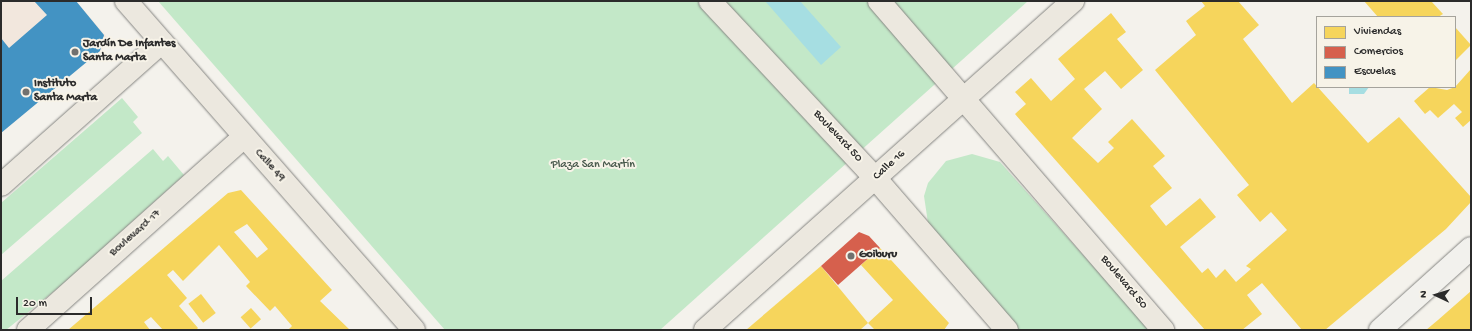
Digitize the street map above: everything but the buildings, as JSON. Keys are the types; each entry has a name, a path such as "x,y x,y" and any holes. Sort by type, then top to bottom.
{"main road":[{"name":"Calle 49","path":"126,1 244,138 414,330"},
{"name":"Boulevard 50","path":"710,1 876,179 1006,330"},
{"name":"Boulevard 50","path":"879,1 965,98 1163,330"},
{"name":"Calle 16","path":"704,330 876,179 1073,1"},
{"path":"1,185 162,42"},
{"name":"Boulevard 17","path":"28,330 244,138"}],"street":[{"path":"1380,330 1471,248"}],"shaded area":[{"name":"Instituto Santa Marta","path":"1,1 76,1 111,42 1,133"}],"green space":[{"name":"Plaza San Martín","path":"158,1 1028,1 660,330 445,330"},
{"path":"122,98 138,117 133,122 142,133 1,255 1,203"},
{"path":"153,149 163,161 168,156 184,175 63,284 6,330 1,330 1,281"},
{"path":"972,154 1000,162 1150,330 1019,330 928,223 924,196 928,183 946,161"}],"water":[{"path":"765,1 800,1 841,47 821,65"},
{"path":"1349,88 1368,88 1364,94 1349,94"}],"place":[{"name":"Jardín De Infantes Santa Marta","path":"75,52"},
{"name":"Instituto Santa Marta","path":"26,92"},
{"name":"Goiburu","path":"851,256"}]}
